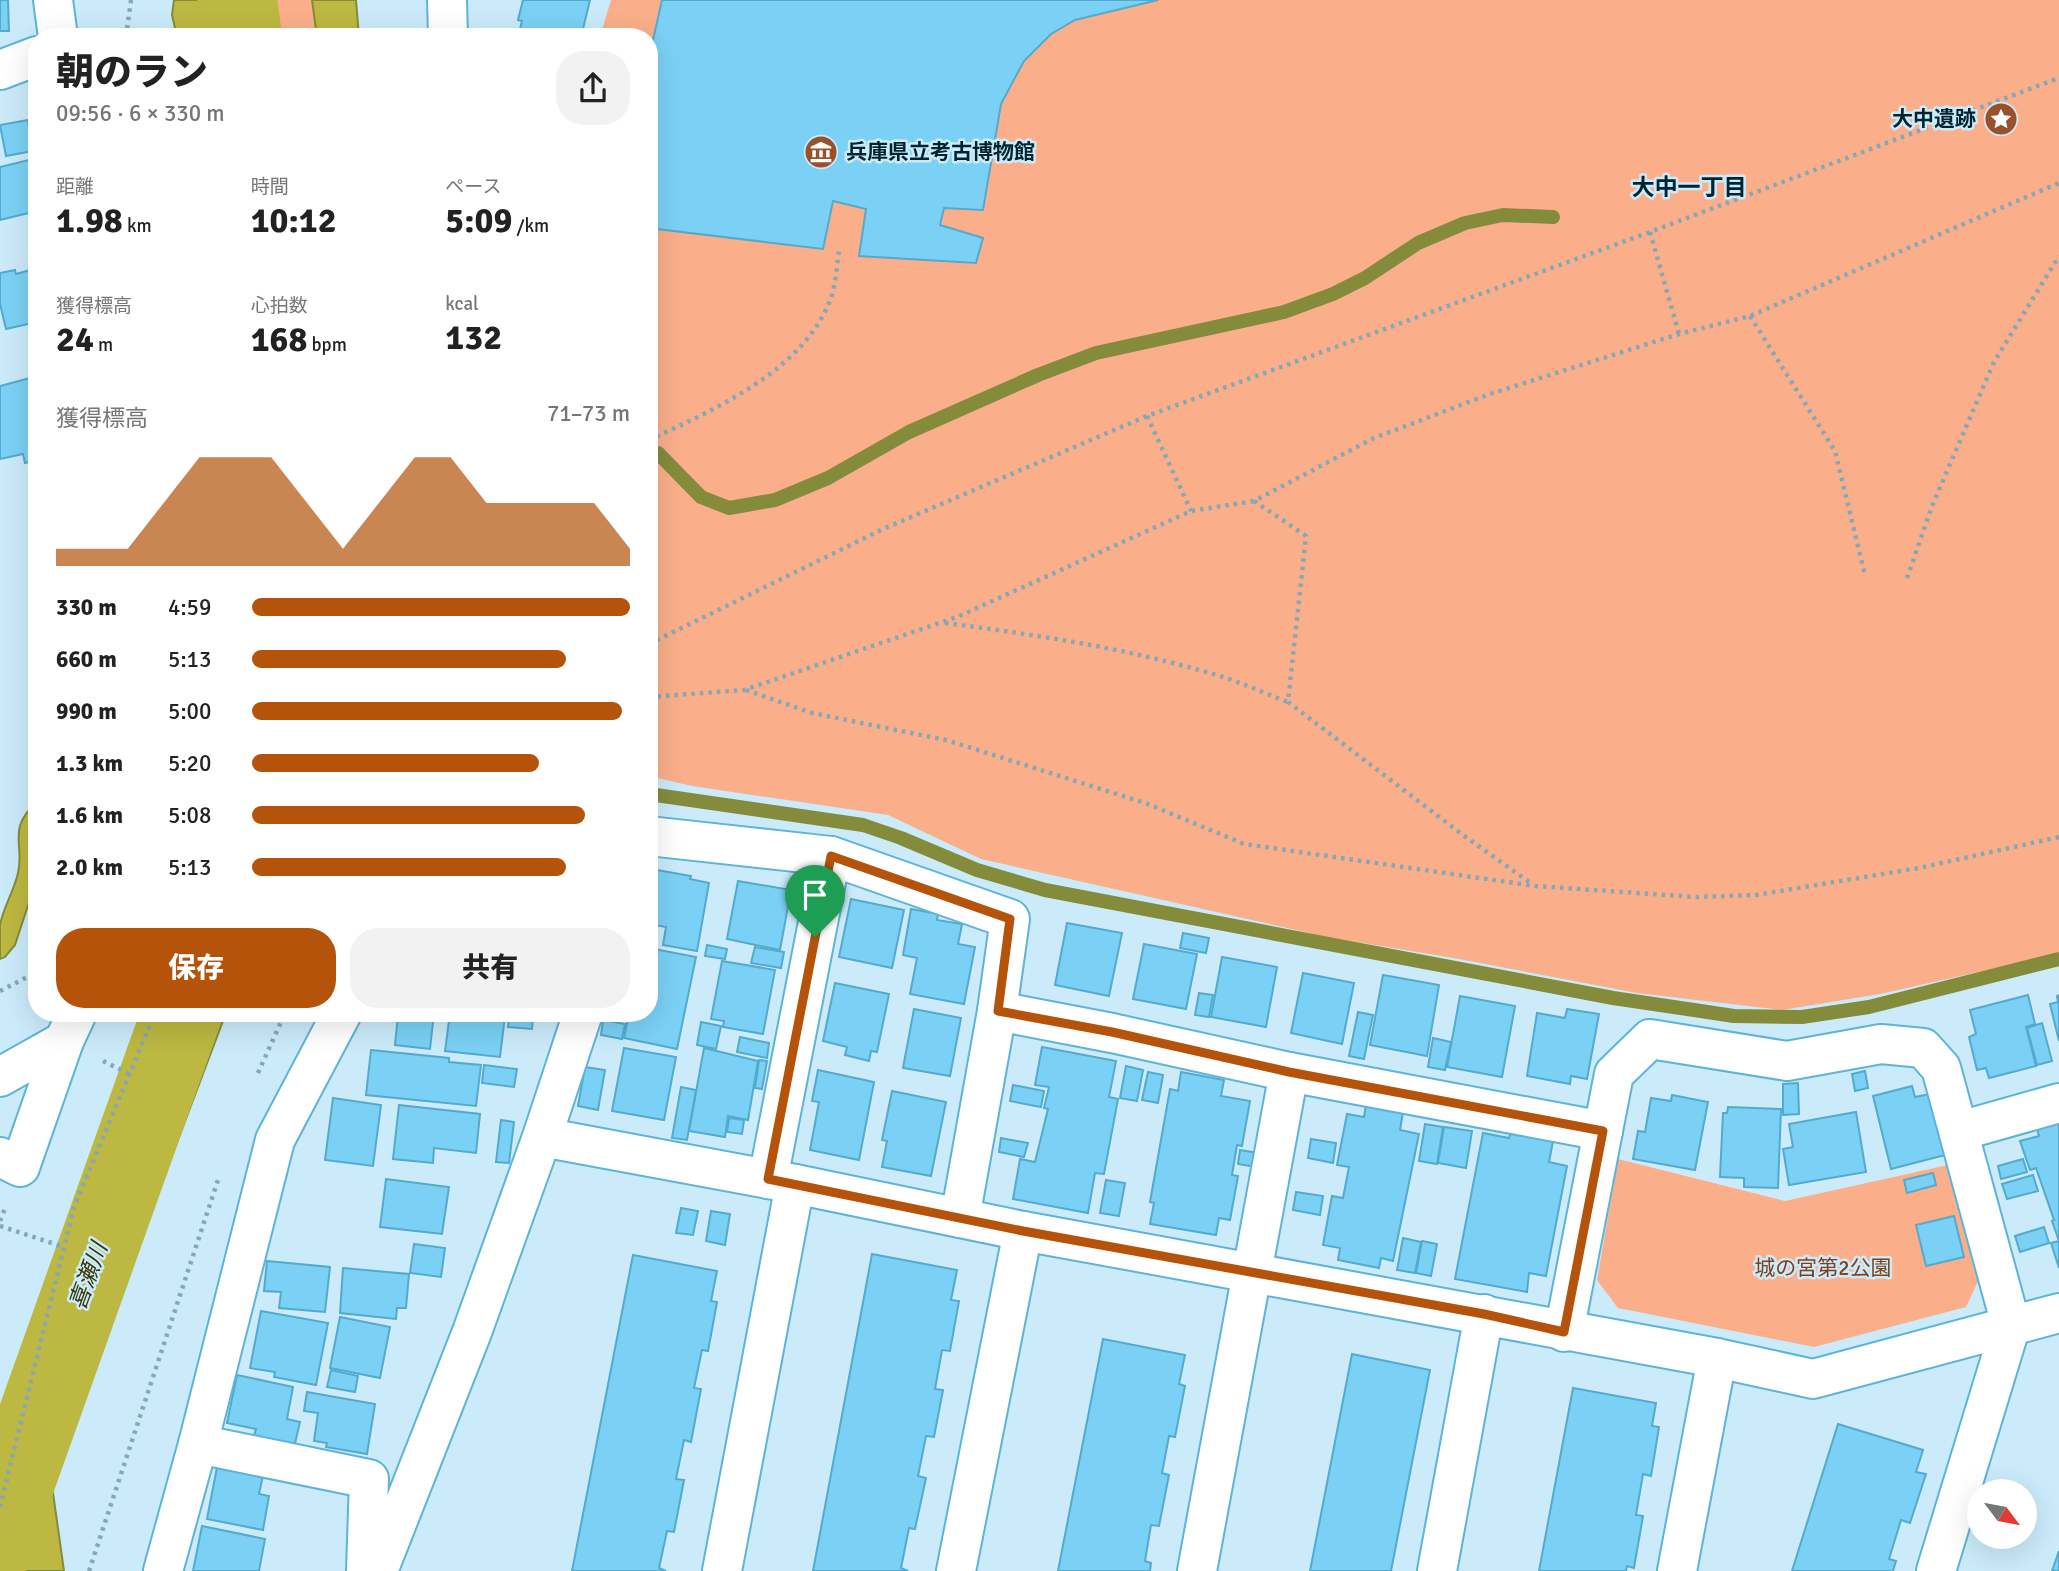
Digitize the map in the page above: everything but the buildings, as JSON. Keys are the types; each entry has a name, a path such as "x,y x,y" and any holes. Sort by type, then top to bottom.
{"street":[{"path":"53,0 57,28"},
{"path":"447,0 448,28"},
{"path":"0,70 28,59"},
{"path":"658,837 831,856 1010,919 998,1011 960,1218"},
{"path":"722,1571 831,856"},
{"path":"998,1011 1112,1032 1289,1072 1603,1131"},
{"path":"163,1571 275,1140 337,1022"},
{"path":"378,1571 472,1332 580,1022"},
{"path":"0,1077 71,1027"},
{"path":"0,1157 20,1167 71,1027"},
{"path":"1564,1332 1614,1074 1650,1039 1787,1061 1881,1044 1923,1048 1941,1068 2011,1325 1936,1571"},
{"path":"1197,1571 1289,1072"},
{"path":"1960,1131 2059,1103"},
{"path":"542,1137 781,1181 1023,1231 1717,1358 1813,1379 2059,1313"},
{"path":"956,1571 1023,1231"},
{"path":"1437,1571 1484,1314"},
{"path":"1677,1571 1717,1358"},
{"path":"198,1444 369,1479 366,1571"}],"path":[{"path":"127,28 131,0"},
{"path":"658,640 883,529 1147,416 1650,232 2059,78"},
{"path":"658,696 744,690 942,622 1191,511 1254,501 1374,438 1490,394 1679,334 1750,316 2059,183"},
{"path":"1650,232 1679,334"},
{"path":"658,436 705,414 779,368 810,336 831,298 839,250"},
{"path":"1907,578 1932,506 1994,362 2059,256"},
{"path":"1750,316 1835,451 1865,575"},
{"path":"1147,416 1191,511"},
{"path":"1254,501 1306,536 1287,702"},
{"path":"942,622 1038,635 1133,653 1225,678 1287,702 1535,886"},
{"path":"744,690 812,713 946,740 1149,804 1244,844 1535,886 1696,897 1756,895 1919,868 2059,836"},
{"path":"0,991 28,977"},
{"path":"0,1507 74,1207 151,1022"},
{"path":"257,1077 281,1022"},
{"path":"89,1571 222,1167"},
{"path":"0,1226 64,1247"}],"green space":[{"path":"222,0 312,0 316,28 218,28"},
{"path":"611,0 2059,0 2059,954 1880,994 1782,1010 1637,993 1327,937 981,859 888,815 692,786 658,778 658,28 603,28"},
{"name":"城の宮第2公園","path":"1618,1159 1785,1201 1948,1165 1982,1273 1966,1307 1814,1347 1618,1308 1597,1280"}],"shaded area":[{"path":"174,0 222,0 218,28 175,28 172,15"},
{"path":"312,0 356,0 358,28 316,28"},
{"path":"28,812 28,905 15,945 0,959 0,925 20,863 18,837 22,821"},
{"path":"179,1022 223,1022 137,1248 101,1305 46,1443 64,1571 0,1571 0,1540 14,1484"}],"waterway":[{"name":"喜瀬川","path":"237,0 241,28"},
{"path":"658,453 701,497 729,508 775,500 828,478 909,432 1038,375 1096,353 1284,312 1333,294 1365,278 1418,243 1465,223 1503,215 1553,217"},
{"path":"658,795 863,825 977,870 1045,890 1613,998 1734,1016 1802,1017 1869,1007 2059,959"},
{"name":"喜瀬川","path":"0,1540 14,1484 179,1022"}],"place":[{"name":"大中遺跡","path":"2001,119"},
{"name":"兵庫県立考古博物館","path":"821,152"}],"district":[{"name":"大中一丁目","path":"1689,187"}],"route":[{"path":"831,856 1010,919 998,1011 1112,1032 1289,1072 1603,1131 1564,1332 1484,1314 1023,1231 768,1179 815,937 831,856"}]}
